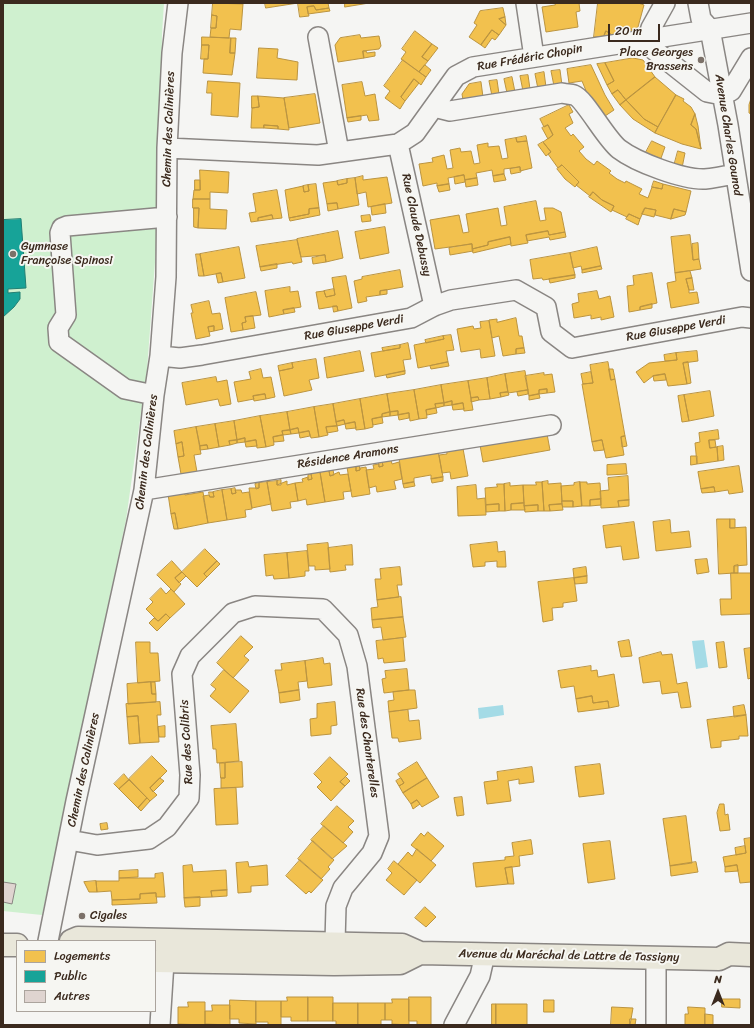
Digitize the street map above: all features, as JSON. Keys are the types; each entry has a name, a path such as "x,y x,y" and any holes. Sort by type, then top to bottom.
{"main road":[{"name":"Avenue du Maréchal de Lattre de Tassigny","path":"73,940 78,938 168,938 335,942 402,945 420,953 719,958 729,954 751,955"},
{"path":"159,962 168,938"},
{"path":"334,964 335,942"},
{"path":"3,945 16,946"},
{"name":"Avenue du Maréchal de Lattre de Tassigny","path":"159,962 334,964 400,963 420,953"},
{"name":"Avenue du Maréchal de Lattre de Tassigny","path":"719,958 728,964 751,965"}],"street":[{"name":"Chemin des Calinières","path":"48,940 144,490 154,395 160,356 166,277 167,148 172,53 178,3"},
{"path":"526,3 534,57"},
{"path":"665,3 651,28 648,38 654,50 707,92 722,95 731,91 751,58"},
{"name":"Avenue Charles Gounod","path":"698,3 701,19 710,29 751,271"},
{"name":"Rue Frédéric Chopin","path":"167,148 318,155 398,144 415,133 456,76 473,67 648,38 751,23"},
{"path":"318,37 339,152"},
{"path":"434,107 450,111 562,93 574,95 582,102 599,127 619,148 643,162 666,172 703,179 735,174"},
{"name":"Rue Claude Debussy","path":"398,144 434,306"},
{"path":"154,395 125,389 59,342 58,328 66,315 60,233 62,228 67,226 167,217"},
{"name":"Rue Giuseppe Verdi","path":"160,356 180,358 202,355 411,318 434,306 451,300 516,290 546,307 551,332 572,348 742,317 751,318"},
{"name":"Résidence Aramons","path":"144,490 551,425"},
{"name":"Rue des Colibris","path":"69,840 97,845 149,839 167,826 171,821 189,798 190,775 182,674 190,656 233,613 255,606"},
{"name":"Rue des Chanterelles","path":"255,606 323,609 348,635 357,666 379,836 372,853 343,888 336,906 335,942"},
{"path":"454,1025 480,976 485,954"},
{"path":"656,957 656,1025"},
{"path":"159,962 160,1025"}],"green space":[{"path":"3,3 164,3 162,34 160,195 147,370 126,520 42,915 3,911"}],"water":[{"path":"704,640 708,667 696,669 692,641"},
{"path":"503,705 504,715 479,719 478,708"}],"building: Logements":[{"path":"213,3 243,4 241,30 230,29 229,38 210,37 211,28 216,28 217,16 212,15"},
{"path":"265,3 298,3 266,8"},
{"path":"298,3 328,3 329,8 316,10 314,6 307,7 309,16 300,17"},
{"path":"345,3 369,3 345,7"},
{"path":"555,3 579,3 580,11 576,12 578,27 546,32 542,7 555,5"},
{"path":"598,3 638,3 644,5 638,27 634,30 624,27 622,33 612,35 606,31 604,36 594,37"},
{"path":"314,6 316,10 329,8 330,11 308,14 307,7"},
{"path":"503,8 505,17 499,19 506,25 499,35 492,30 481,45 469,37 477,25 474,23 480,11"},
{"path":"212,15 217,16 216,28 211,28"},
{"path":"505,17 506,25 499,19"},
{"path":"624,27 634,30 622,33"},
{"path":"492,30 499,35 495,40 492,38 485,48 481,45"},
{"path":"415,31 432,44 422,57 428,61 419,72 401,59 406,52 402,49"},
{"path":"606,31 612,35 604,36"},
{"path":"360,35 361,38 379,36 381,46 379,49 363,51 364,58 338,62 335,45 340,38"},
{"path":"202,37 231,38 230,53 235,53 232,75 203,73 204,59 208,59 209,45 202,45"},
{"path":"231,38 236,38 235,53 230,53"},
{"path":"432,44 438,48 428,61 422,57"},
{"path":"202,45 209,45 208,59 201,59"},
{"path":"259,48 278,49 277,58 298,62 297,80 257,78"},
{"path":"363,51 366,51 367,53 375,52 375,56 364,58"},
{"path":"633,58 643,60 655,77 626,100 618,90 612,94 607,85 614,81 605,63"},
{"path":"403,60 426,77 421,85 414,79 401,97 405,101 400,109 385,98 390,91 384,86"},
{"path":"605,63 614,81 607,85 597,64"},
{"path":"425,65 431,70 426,77 419,72"},
{"path":"591,65 614,110 602,118 589,98 582,81 569,83 567,69"},
{"path":"560,70 562,85 554,86 551,71"},
{"path":"544,72 546,87 538,89 535,74"},
{"path":"528,75 530,89 523,91 520,76"},
{"path":"512,77 515,92 507,93 504,79"},
{"path":"655,77 676,95 658,127 644,119 626,100"},
{"path":"414,79 419,83 405,101 401,97"},
{"path":"497,80 499,94 492,96 489,81"},
{"path":"208,81 240,83 238,117 211,115 212,93 207,93"},
{"path":"362,82 365,96 375,94 379,120 369,121 367,115 347,118 342,85"},
{"path":"481,82 483,97 463,100 462,94 469,84"},
{"path":"618,90 626,100 620,105 612,94"},
{"path":"315,94 320,123 289,128 284,98"},
{"path":"676,95 684,99 683,101 691,107 695,114 691,125 696,129 701,149 682,144 655,133"},
{"path":"252,96 258,96 259,107 252,108"},
{"path":"258,96 284,98 289,130 278,129 278,126 264,125 264,128 251,128 252,108 259,107"},
{"path":"751,99 751,114 749,113 749,105"},
{"path":"626,100 644,119 658,127 655,133 633,119 620,105"},
{"path":"569,105 573,112 569,114 573,123 565,128 571,136 573,134 584,147 579,151 586,159 594,165 597,161 611,171 609,173 617,179 625,183 626,181 642,189 639,194 648,198 652,187 662,189 663,184 691,191 686,212 674,209 671,219 655,215 656,210 645,208 640,219 629,214 627,217 612,210 614,206 602,200 593,192 590,196 576,185 579,182 562,165 558,168 548,154 551,152 543,142 553,135 548,125 544,127 540,119"},
{"path":"695,114 701,149 696,129 691,125"},
{"path":"361,116 361,120 348,122 347,118"},
{"path":"264,125 278,126 278,129 264,128"},
{"path":"548,125 553,135 548,139 542,128"},
{"path":"526,136 527,141 517,142 516,138"},
{"path":"516,138 517,142 527,141 532,168 520,171 520,167 504,169 504,174 493,176 492,170 476,173 477,178 465,180 464,175 448,178 449,184 437,186 437,183 423,186 419,164 433,162 432,158 444,155 447,169 453,168 450,150 460,148 461,152 471,151 474,164 480,163 477,145 488,143 488,147 499,146 502,159 508,158 505,140"},
{"path":"652,141 665,147 660,161 645,154"},
{"path":"543,142 551,152 546,156 538,145"},
{"path":"678,151 685,153 682,168 674,166"},
{"path":"562,165 579,182 575,187 565,179 557,169"},
{"path":"520,167 521,172 511,174 510,169"},
{"path":"200,170 229,172 228,193 210,192 210,199 193,199 194,190 200,190"},
{"path":"504,174 506,180 494,182 493,176"},
{"path":"464,175 465,182 455,184 454,177"},
{"path":"363,176 363,180 387,177 392,203 368,207 366,192 357,194 355,178"},
{"path":"355,178 359,205 338,209 337,203 327,204 323,183 337,181 338,185 347,183 347,179"},
{"path":"477,178 478,185 466,187 465,180"},
{"path":"347,179 347,183 338,185 337,181"},
{"path":"195,180 200,180 200,190 195,190"},
{"path":"654,181 663,184 662,189 652,187"},
{"path":"316,184 319,208 309,209 309,214 289,218 285,190 303,186 304,192 309,191 308,185"},
{"path":"449,184 450,190 439,192 437,186"},
{"path":"308,185 309,191 304,192 303,186"},
{"path":"277,190 282,218 273,219 272,215 258,218 258,221 251,222 249,213 256,212 253,194"},
{"path":"593,192 602,200 614,206 611,212 589,197"},
{"path":"193,199 210,199 210,209 227,210 226,229 198,228 199,208 193,208"},
{"path":"536,201 540,221 546,220 544,208 553,208 561,212 565,232 549,235 548,231 526,235 528,243 511,246 510,237 488,242 488,245 472,249 472,244 435,249 430,220 459,215 463,233 469,232 466,214 498,208 501,226 507,225 504,207"},
{"path":"337,203 338,209 328,211 327,204"},
{"path":"385,204 386,213 372,215 371,207"},
{"path":"194,208 199,208 198,228 194,227"},
{"path":"319,208 320,215 290,221 289,218 309,214 309,209"},
{"path":"645,208 656,210 654,217 642,214"},
{"path":"674,209 686,212 685,215 671,219"},
{"path":"629,214 640,219 638,225 626,219"},
{"path":"272,215 273,219 258,221 258,218"},
{"path":"370,215 371,221 362,222 361,216"},
{"path":"385,227 389,253 360,259 355,232"},
{"path":"338,231 343,258 326,262 325,255 301,257 297,239"},
{"path":"548,231 549,235 565,232 566,237 550,240 549,237 527,241 526,235"},
{"path":"690,235 693,260 699,259 701,269 675,273 671,237"},
{"path":"510,237 511,244 473,253 472,249 488,245 488,242"},
{"path":"297,240 302,262 260,267 256,246"},
{"path":"698,243 699,259 693,260 692,244"},
{"path":"472,244 473,251 450,255 449,248"},
{"path":"239,247 245,278 223,282 221,273 204,276 200,254"},
{"path":"597,247 601,266 582,270 581,266 573,268 570,253"},
{"path":"570,253 575,275 543,280 542,278 533,279 530,260"},
{"path":"196,254 200,254 204,276 199,276"},
{"path":"325,255 326,262 313,264 312,258"},
{"path":"277,264 277,268 261,271 260,267"},
{"path":"601,266 602,269 582,273 582,270"},
{"path":"400,270 403,287 380,291 380,295 366,297 367,301 358,303 354,281 362,279 362,277"},
{"path":"690,271 692,278 686,279 689,293 697,292 699,303 671,308 667,283 676,281 675,273"},
{"path":"221,273 223,282 218,283 216,274"},
{"path":"652,273 657,303 640,307 640,310 629,312 627,286 634,285 633,276"},
{"path":"575,275 575,278 550,283 549,279"},
{"path":"346,276 352,308 338,311 337,306 319,309 316,292 324,291 326,297 335,295 332,278"},
{"path":"692,278 694,290 689,290 686,279"},
{"path":"290,287 290,292 298,291 301,307 283,310 284,314 269,317 265,291"},
{"path":"334,289 335,295 326,297 324,291"},
{"path":"387,290 387,294 380,295 380,291"},
{"path":"597,291 599,299 610,296 614,317 601,320 601,317 591,319 591,315 574,318 572,304 579,302 578,294"},
{"path":"256,292 261,315 245,317 246,322 242,323 243,330 231,332 225,298"},
{"path":"209,301 212,314 220,313 223,329 214,331 214,326 208,327 210,336 196,339 191,305"},
{"path":"652,304 652,308 640,310 640,307"},
{"path":"333,306 337,306 338,311 334,312"},
{"path":"294,308 295,312 284,314 283,310"},
{"path":"253,316 255,328 243,330 242,323 246,322 245,317"},
{"path":"516,318 519,336 522,336 524,348 516,349 516,354 503,356 499,336 492,338 489,320 497,319 497,322"},
{"path":"489,321 495,356 481,358 480,349 461,352 457,329 473,326 474,329 481,328 480,322"},
{"path":"214,326 214,331 209,332 208,327"},
{"path":"451,335 454,350 446,351 448,362 418,368 414,345 444,339 443,336"},
{"path":"443,336 444,339 426,343 425,340"},
{"path":"408,343 411,359 403,360 405,371 375,377 371,353 400,348 400,345"},
{"path":"400,345 400,348 383,351 382,348"},
{"path":"524,348 525,353 516,354 516,349"},
{"path":"360,351 364,371 327,378 324,358"},
{"path":"697,351 698,361 683,363 687,384 668,386 665,374 653,376 644,383 636,372 649,363 677,360 676,353"},
{"path":"676,353 677,360 665,361 664,355"},
{"path":"316,359 319,378 309,380 312,390 284,396 279,371 293,368 292,363"},
{"path":"448,362 449,366 431,369 430,366"},
{"path":"608,362 611,380 615,379 625,436 621,437 624,455 606,458 602,440 592,442 582,384 593,383 590,365"},
{"path":"688,362 691,383 687,384 683,363"},
{"path":"292,363 293,368 279,371 278,366"},
{"path":"261,369 263,378 271,377 275,397 266,399 265,394 253,396 254,399 238,402 234,382 251,379 249,372"},
{"path":"609,369 613,369 615,379 611,380"},
{"path":"405,371 405,374 387,378 386,375"},
{"path":"525,371 528,390 508,393 505,374"},
{"path":"591,372 593,383 583,384 581,374"},
{"path":"544,373 544,375 552,374 555,392 547,393 547,389 539,390 539,394 529,396 525,376"},
{"path":"505,374 508,392 500,393 501,397 490,399 487,378"},
{"path":"665,374 666,380 654,381 653,376"},
{"path":"216,377 217,382 227,380 231,404 220,406 218,399 186,405 182,383"},
{"path":"487,378 490,399 479,400 478,397 471,398 468,381"},
{"path":"468,381 473,410 464,411 463,403 452,405 452,401 444,403 441,385"},
{"path":"441,385 444,403 435,404 436,408 426,410 427,418 419,419 414,390"},
{"path":"547,389 547,393 539,394 539,390"},
{"path":"414,390 419,419 410,421 409,413 398,415 398,411 390,412 387,394"},
{"path":"528,390 528,394 518,396 517,392"},
{"path":"710,391 714,416 689,421 684,395"},
{"path":"508,392 509,395 501,397 500,393"},
{"path":"265,394 266,399 254,401 253,396"},
{"path":"387,394 390,412 382,414 382,417 372,419 373,427 365,429 360,399"},
{"path":"539,394 540,398 529,400 529,396"},
{"path":"684,395 689,421 682,422 678,396"},
{"path":"478,397 479,400 471,402 471,398"},
{"path":"360,399 365,429 356,430 355,422 345,424 344,420 336,422 333,404"},
{"path":"452,401 452,405 444,406 444,403"},
{"path":"444,403 444,406 436,408 435,404"},
{"path":"463,403 464,409 453,410 452,405"},
{"path":"333,404 337,426 326,427 328,435 319,437 314,407"},
{"path":"314,407 319,437 311,438 309,431 299,433 298,428 290,430 287,412"},
{"path":"436,408 437,413 427,415 426,410"},
{"path":"398,411 398,415 390,416 390,412"},
{"path":"287,412 290,430 282,431 283,435 273,437 274,445 266,447 260,416"},
{"path":"390,412 390,416 382,417 382,414"},
{"path":"409,413 409,418 399,420 398,415"},
{"path":"260,416 266,447 257,448 256,440 245,442 245,438 237,440 234,421"},
{"path":"382,417 383,423 373,425 372,419"},
{"path":"344,420 345,424 337,426 336,422"},
{"path":"234,421 237,440 229,441 230,445 219,447 215,424"},
{"path":"355,422 356,428 346,429 345,424"},
{"path":"215,424 219,447 208,449 207,445 200,446 196,427"},
{"path":"337,426 338,431 327,433 326,427"},
{"path":"196,427 201,454 194,455 197,472 181,474 178,457 184,456 182,442 176,444 174,431"},
{"path":"298,428 299,433 291,434 290,430"},
{"path":"290,430 291,434 283,435 282,431"},
{"path":"718,430 719,439 709,440 710,448 717,447 718,461 697,464 695,443 700,442 699,433"},
{"path":"309,431 310,436 300,438 299,433"},
{"path":"547,434 550,450 483,462 480,445"},
{"path":"283,435 284,441 274,442 273,437"},
{"path":"625,436 627,446 622,447 621,437"},
{"path":"245,438 245,442 237,443 237,440"},
{"path":"237,440 237,443 230,445 229,441"},
{"path":"256,440 257,446 246,447 245,442"},
{"path":"602,440 604,450 594,451 592,442"},
{"path":"709,440 715,440 716,447 710,448"},
{"path":"182,442 184,456 178,457 176,444"},
{"path":"462,443 468,476 451,479 450,472 442,473 439,455 447,454 446,446"},
{"path":"207,445 208,449 200,450 200,446"},
{"path":"723,446 724,460 718,461 717,447"},
{"path":"438,451 443,477 431,479 431,475 414,478 414,482 403,484 399,458"},
{"path":"691,456 697,456 697,464 691,465"},
{"path":"391,460 392,464 399,462 402,479 394,481 396,489 377,492 376,486 369,488 366,470 374,469 373,465 379,464 379,467 383,466 382,461"},
{"path":"382,461 383,466 379,467 378,462"},
{"path":"626,464 627,474 607,475 607,465"},
{"path":"359,465 360,470 356,471 356,466"},
{"path":"356,466 356,471 360,470 360,468 366,467 370,494 352,497 347,467"},
{"path":"739,466 743,492 729,494 728,490 715,492 714,487 701,489 698,472"},
{"path":"333,470 334,475 330,476 329,471"},
{"path":"329,471 330,476 339,472 340,475 348,474 351,491 343,492 344,499 325,502 320,472"},
{"path":"320,472 325,502 307,505 306,499 298,501 295,483 303,482 302,479 308,477 308,480 312,479 311,474"},
{"path":"311,474 312,479 308,480 308,475"},
{"path":"628,476 629,500 618,501 619,507 601,508 600,491 609,490 608,478"},
{"path":"443,477 443,481 432,483 431,479"},
{"path":"281,480 281,485 277,485 277,481"},
{"path":"277,481 277,485 287,481 287,485 295,483 298,501 290,502 291,508 272,511 267,482"},
{"path":"548,481 548,484 561,483 562,504 549,505 550,511 544,511 542,482"},
{"path":"267,482 271,504 252,508 249,488 259,488 259,483"},
{"path":"414,482 415,486 404,488 403,484"},
{"path":"536,482 542,482 544,511 538,511 538,505 524,506 523,485 536,485"},
{"path":"580,482 587,482 587,484 600,483 601,499 590,500 590,506 582,506"},
{"path":"580,482 582,506 573,507 573,501 562,501 561,486 574,485 574,483"},
{"path":"259,483 259,488 256,489 255,484"},
{"path":"510,483 510,486 523,485 524,503 511,504 511,510 505,511 504,484"},
{"path":"497,484 504,484 505,511 499,511 499,504 486,505 485,488 497,487"},
{"path":"476,485 477,499 485,498 486,515 458,516 457,487"},
{"path":"714,487 715,492 702,493 701,489"},
{"path":"235,488 236,493 232,494 231,489"},
{"path":"231,489 232,494 236,493 235,490 241,490 242,493 249,492 252,509 245,510 246,517 227,520 222,490"},
{"path":"222,490 227,520 208,523 203,496 209,495 210,497 214,497 213,492"},
{"path":"184,492 185,495 203,492 208,523 178,529 175,513 171,514 168,494"},
{"path":"209,492 213,492 214,497 210,497"},
{"path":"601,499 601,505 590,506 590,500"},
{"path":"629,500 629,506 619,507 618,501"},
{"path":"562,501 573,501 573,507 563,507"},
{"path":"524,503 525,510 511,510 511,504"},
{"path":"499,504 499,511 486,512 486,505"},
{"path":"562,504 563,510 550,511 549,505"},
{"path":"538,505 538,511 525,512 524,506"},
{"path":"175,513 178,529 174,529 171,514"},
{"path":"717,519 730,519 730,528 746,527 747,565 734,566 734,573 719,574"},
{"path":"730,519 735,519 735,528 730,528"},
{"path":"670,520 671,533 689,531 691,547 656,551 653,522"},
{"path":"634,522 639,558 623,560 621,546 606,548 603,526"},
{"path":"497,542 498,552 505,551 506,567 497,567 497,561 485,562 485,566 473,567 470,545"},
{"path":"328,543 330,569 315,570 315,566 309,566 307,545"},
{"path":"352,545 353,565 345,565 346,570 330,572 328,548"},
{"path":"205,549 217,561 204,574 207,577 197,587 182,572"},
{"path":"307,551 309,571 305,571 305,576 289,578 287,553"},
{"path":"287,553 289,578 274,579 273,575 266,576 264,555"},
{"path":"707,559 709,572 697,574 695,560"},
{"path":"172,561 182,572 175,578 181,584 174,592 157,575"},
{"path":"217,561 220,564 207,577 204,574"},
{"path":"738,565 738,573 734,573 734,566"},
{"path":"400,567 402,585 397,585 399,597 377,600 375,579 381,579 380,569"},
{"path":"586,567 587,576 574,578 573,569"},
{"path":"182,572 186,576 179,583 175,578"},
{"path":"731,573 751,573 751,614 721,615 720,599 731,599"},
{"path":"587,576 587,583 575,584 574,578"},
{"path":"574,578 577,601 563,603 563,607 552,608 553,620 543,622 538,582"},
{"path":"161,588 166,594 171,589 185,604 170,618 166,614 158,621 146,609 153,602 150,599"},
{"path":"401,597 403,617 372,620 371,608 378,607 377,600"},
{"path":"166,614 170,618 157,631 149,623 154,618 158,621"},
{"path":"403,617 406,637 383,640 381,627 373,628 372,620"},
{"path":"241,636 253,647 244,656 249,660 233,678 217,663"},
{"path":"403,638 405,661 384,663 383,658 378,659 376,641"},
{"path":"629,640 632,656 621,657 618,642"},
{"path":"136,642 150,642 150,653 158,653 160,681 138,683"},
{"path":"724,642 727,667 719,668 716,643"},
{"path":"751,648 751,678 748,679 744,649"},
{"path":"661,652 662,655 672,654 677,684 687,682 691,707 681,708 678,692 662,694 660,681 643,683 639,658"},
{"path":"323,658 324,664 330,663 332,685 308,688 305,661"},
{"path":"305,661 307,681 298,682 299,690 279,693 275,670 282,670 281,664"},
{"path":"591,666 591,671 597,670 598,677 614,674 619,706 609,708 608,701 593,703 592,696 576,699 574,686 561,688 558,671"},
{"path":"407,669 409,690 384,693 382,679 386,678 385,671"},
{"path":"224,670 249,691 230,713 210,696 216,689 211,685"},
{"path":"151,682 152,694 156,694 156,702 128,704 127,684"},
{"path":"151,682 155,682 156,694 152,694"},
{"path":"299,690 300,700 280,703 279,693"},
{"path":"415,690 417,708 389,712 388,701 394,700 393,692"},
{"path":"592,696 593,703 608,701 609,708 578,712 576,699"},
{"path":"160,702 161,715 157,715 159,742 140,743 138,716 127,717 126,704"},
{"path":"335,702 337,725 331,726 331,734 311,736 310,719 317,718 317,704"},
{"path":"744,705 746,715 734,717 733,707"},
{"path":"408,710 409,721 419,720 421,739 399,742 398,738 392,738 389,712"},
{"path":"746,715 748,736 739,736 739,739 721,741 721,747 711,748 707,720"},
{"path":"138,716 140,743 129,744 127,717"},
{"path":"236,724 239,761 217,763 216,749 213,749 211,726"},
{"path":"165,726 165,737 159,737 158,727"},
{"path":"152,756 167,771 150,788 157,795 150,801 129,779"},
{"path":"330,757 348,774 340,782 345,786 331,801 317,787 322,782 314,774"},
{"path":"242,762 243,787 221,788 221,778 225,778 225,763"},
{"path":"417,762 427,778 403,793 399,786 404,783 398,774"},
{"path":"220,763 225,763 225,778 221,778"},
{"path":"600,764 604,794 579,797 575,767"},
{"path":"532,767 534,782 519,784 519,779 508,781 511,801 487,804 484,782 498,780 497,772"},
{"path":"124,774 129,780 119,789 114,784"},
{"path":"346,777 350,781 345,786 340,782"},
{"path":"160,778 164,781 153,792 150,788"},
{"path":"401,778 404,783 399,786 396,781"},
{"path":"427,778 439,797 422,807 417,800 411,804 403,793"},
{"path":"129,780 147,798 138,808 119,789"},
{"path":"236,788 238,824 216,825 214,789"},
{"path":"462,797 464,815 457,816 454,798"},
{"path":"147,798 150,801 141,811 138,808"},
{"path":"417,800 420,804 413,809 411,804"},
{"path":"720,804 724,804 725,815 728,814 730,830 720,831 717,813"},
{"path":"337,806 354,821 348,827 353,832 343,843 321,824"},
{"path":"686,816 692,863 670,866 663,819"},
{"path":"107,823 108,829 101,830 100,824"},
{"path":"324,826 347,846 332,859 311,840"},
{"path":"428,832 444,846 431,861 411,845 421,833 424,836"},
{"path":"751,838 751,882 740,883 737,865 725,867 723,857 746,853 744,839"},
{"path":"531,840 533,854 519,856 520,866 505,868 508,884 476,887 473,863 505,860 505,857 514,856 512,843"},
{"path":"313,841 334,860 328,867 330,869 321,879 298,859"},
{"path":"610,841 615,879 588,883 583,844"},
{"path":"745,846 746,853 736,855 735,848"},
{"path":"417,849 436,865 420,883 398,864 408,852 412,856"},
{"path":"300,860 323,880 311,893 309,891 306,894 286,876"},
{"path":"394,861 417,880 404,895 386,880 392,873 388,869"},
{"path":"248,862 249,867 267,865 268,885 251,886 251,892 238,893 236,863"},
{"path":"696,862 698,872 671,876 670,866"},
{"path":"192,865 193,872 226,870 227,890 211,891 212,897 184,898 183,866"},
{"path":"737,865 738,871 725,872 725,867"},
{"path":"512,867 514,884 508,884 505,868"},
{"path":"138,870 138,877 119,878 119,871"},
{"path":"163,873 165,897 156,897 156,893 140,894 140,899 112,900 111,891 97,892 96,881 119,881 119,878 155,878 155,874"},
{"path":"96,881 97,892 89,892 84,882"},
{"path":"227,890 227,896 212,897 211,891"},
{"path":"156,893 157,903 112,905 112,900 140,899 140,894"},
{"path":"200,897 200,906 185,907 184,898"},
{"path":"425,907 436,917 426,927 415,918"},
{"path":"287,997 308,997 308,1021 291,1021 291,1017 281,1017 281,1001 287,1001"},
{"path":"308,997 333,997 333,1021 308,1021"},
{"path":"409,997 431,997 431,1025 417,1025 417,1021 409,1021"},
{"path":"392,999 409,999 409,1025 392,1024 392,1020 385,1020 385,1003 392,1003"},
{"path":"722,999 740,999 740,1008 722,1007"},
{"path":"230,1000 256,1001 256,1024 239,1023 239,1019 230,1019"},
{"path":"544,1000 554,1000 554,1012 544,1012"},
{"path":"256,1001 281,1001 281,1025 268,1025 268,1022 256,1022"},
{"path":"188,1002 205,1002 205,1025 178,1024 178,1007 188,1007"},
{"path":"333,1003 358,1003 358,1025 336,1025 336,1021 333,1021"},
{"path":"358,1003 385,1003 385,1020 381,1020 381,1025 358,1025"},
{"path":"492,1004 496,1004 496,1025 492,1025"},
{"path":"496,1004 527,1004 527,1025 496,1025"},
{"path":"212,1005 230,1005 230,1025 205,1024 205,1011 212,1011"},
{"path":"612,1007 633,1008 630,1025 611,1025"},
{"path":"688,1007 705,1008 705,1025 685,1025 685,1014 688,1014"},
{"path":"705,1014 713,1015 713,1025 705,1025"},
{"path":"630,1019 636,1019 635,1025 630,1025"}],"building: Public":[{"name":"Gymnase Françoise Spinosi","path":"21,219 26,288 8,289 8,293 20,292 20,299 3,317 3,220"}],"building: Autres":[{"path":"3,882 16,884 12,904 3,902"}],"place":[{"name":"Place Georges Brassens","path":"701,60"},
{"name":"Gymnase Françoise Spinosi","path":"13,254"},
{"name":"Cigales","path":"82,916"}]}
